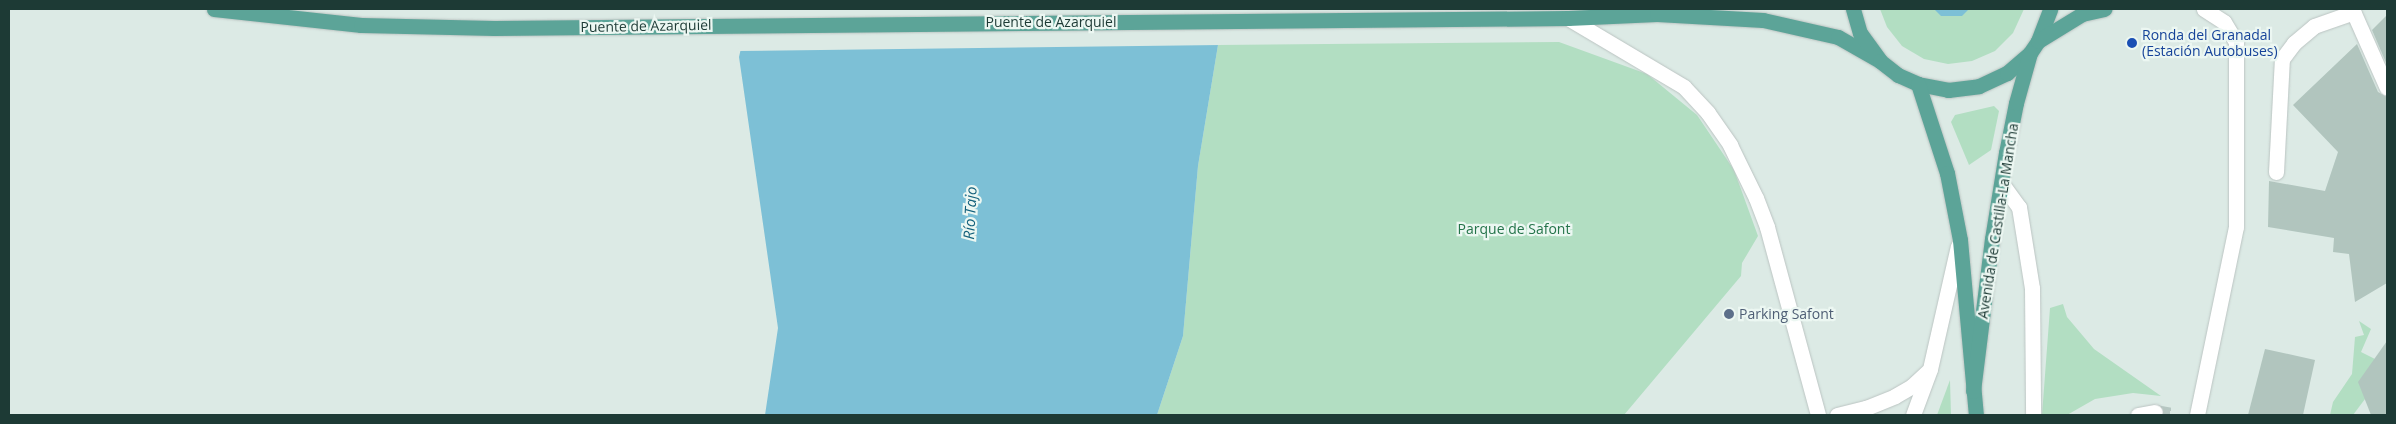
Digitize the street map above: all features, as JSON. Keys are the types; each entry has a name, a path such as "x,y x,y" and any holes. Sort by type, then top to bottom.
{"main road":[{"name":"Puente de Azarquiel","path":"214,9 361,25 494,28 1568,18 1656,14 1763,20 1838,37 1880,60"},
{"path":"1853,9 1860,33 1880,60 1898,74 1918,84 1948,90 1979,86 2007,74 2034,47 2082,14 2104,9"},
{"name":"Avenida de Castilla-La Mancha","path":"1973,392 1992,239 2016,103 2034,47 2050,9"},
{"name":"Avenida de Castilla-La Mancha","path":"1918,84 1947,173 1960,240 1976,415"}],"street":[{"path":"2198,415 2236,227 2236,42 2224,22 2204,9"},
{"path":"2276,172 2282,59 2294,43 2314,26 2353,10 2387,88"},
{"path":"1568,18 1684,87 1708,113 1730,145 1756,198 1767,227 1818,415"},
{"path":"2002,184 2018,207 2032,288 2033,415"},
{"path":"1913,415 1930,369 1960,240"},
{"path":"1837,415 1866,408 1895,396 1912,386 1930,369"},
{"path":"2138,415 2155,412"}],"green space":[{"path":"1880,9 2024,9 2013,33 1995,51 1972,61 1948,64 1924,59 1902,46 1887,27"},
{"name":"Parque de Safont","path":"1559,42 1647,74 1697,115 1734,170 1758,236 1742,263 1741,276 1624,415 1157,415 1183,336 1198,166 1218,45"},
{"path":"1994,106 1999,111 1991,150 1969,165 1951,122 1955,115"},
{"path":"2063,304 2067,317 2094,349 2161,396 2133,393 2095,399 2067,415 2042,415 2050,308"},
{"path":"2359,321 2371,329 2361,352 2375,359 2365,399 2353,415 2330,415 2333,402 2352,374 2355,337 2364,335"},
{"path":"1950,380 1951,415 1937,415"}],"water":[{"name":"Río Tajo","path":"750,9 1218,45 1198,166 1183,336 1157,415 765,415 778,328 739,57"},
{"path":"1934,9 1969,9 1962,16 1941,16"}],"pier":[{"path":"748,9 1225,9 1221,45 738,51"}],"building":[{"path":"2387,15 2387,65 2372,30"},
{"path":"2357,44 2378,92 2387,97 2387,283 2355,302 2349,254 2333,252 2334,238 2268,227 2269,181 2325,191 2338,152 2293,105"},
{"path":"2387,341 2387,415 2371,415 2358,382"},
{"path":"2265,349 2315,360 2303,415 2248,415"}],"tunnel":[{"path":"2155,412 2172,415"}],"place":[{"name":"Ronda del Granadal (Estación Autobuses)","path":"2132,43"},
{"name":"Parking Safont","path":"1729,314"}]}
